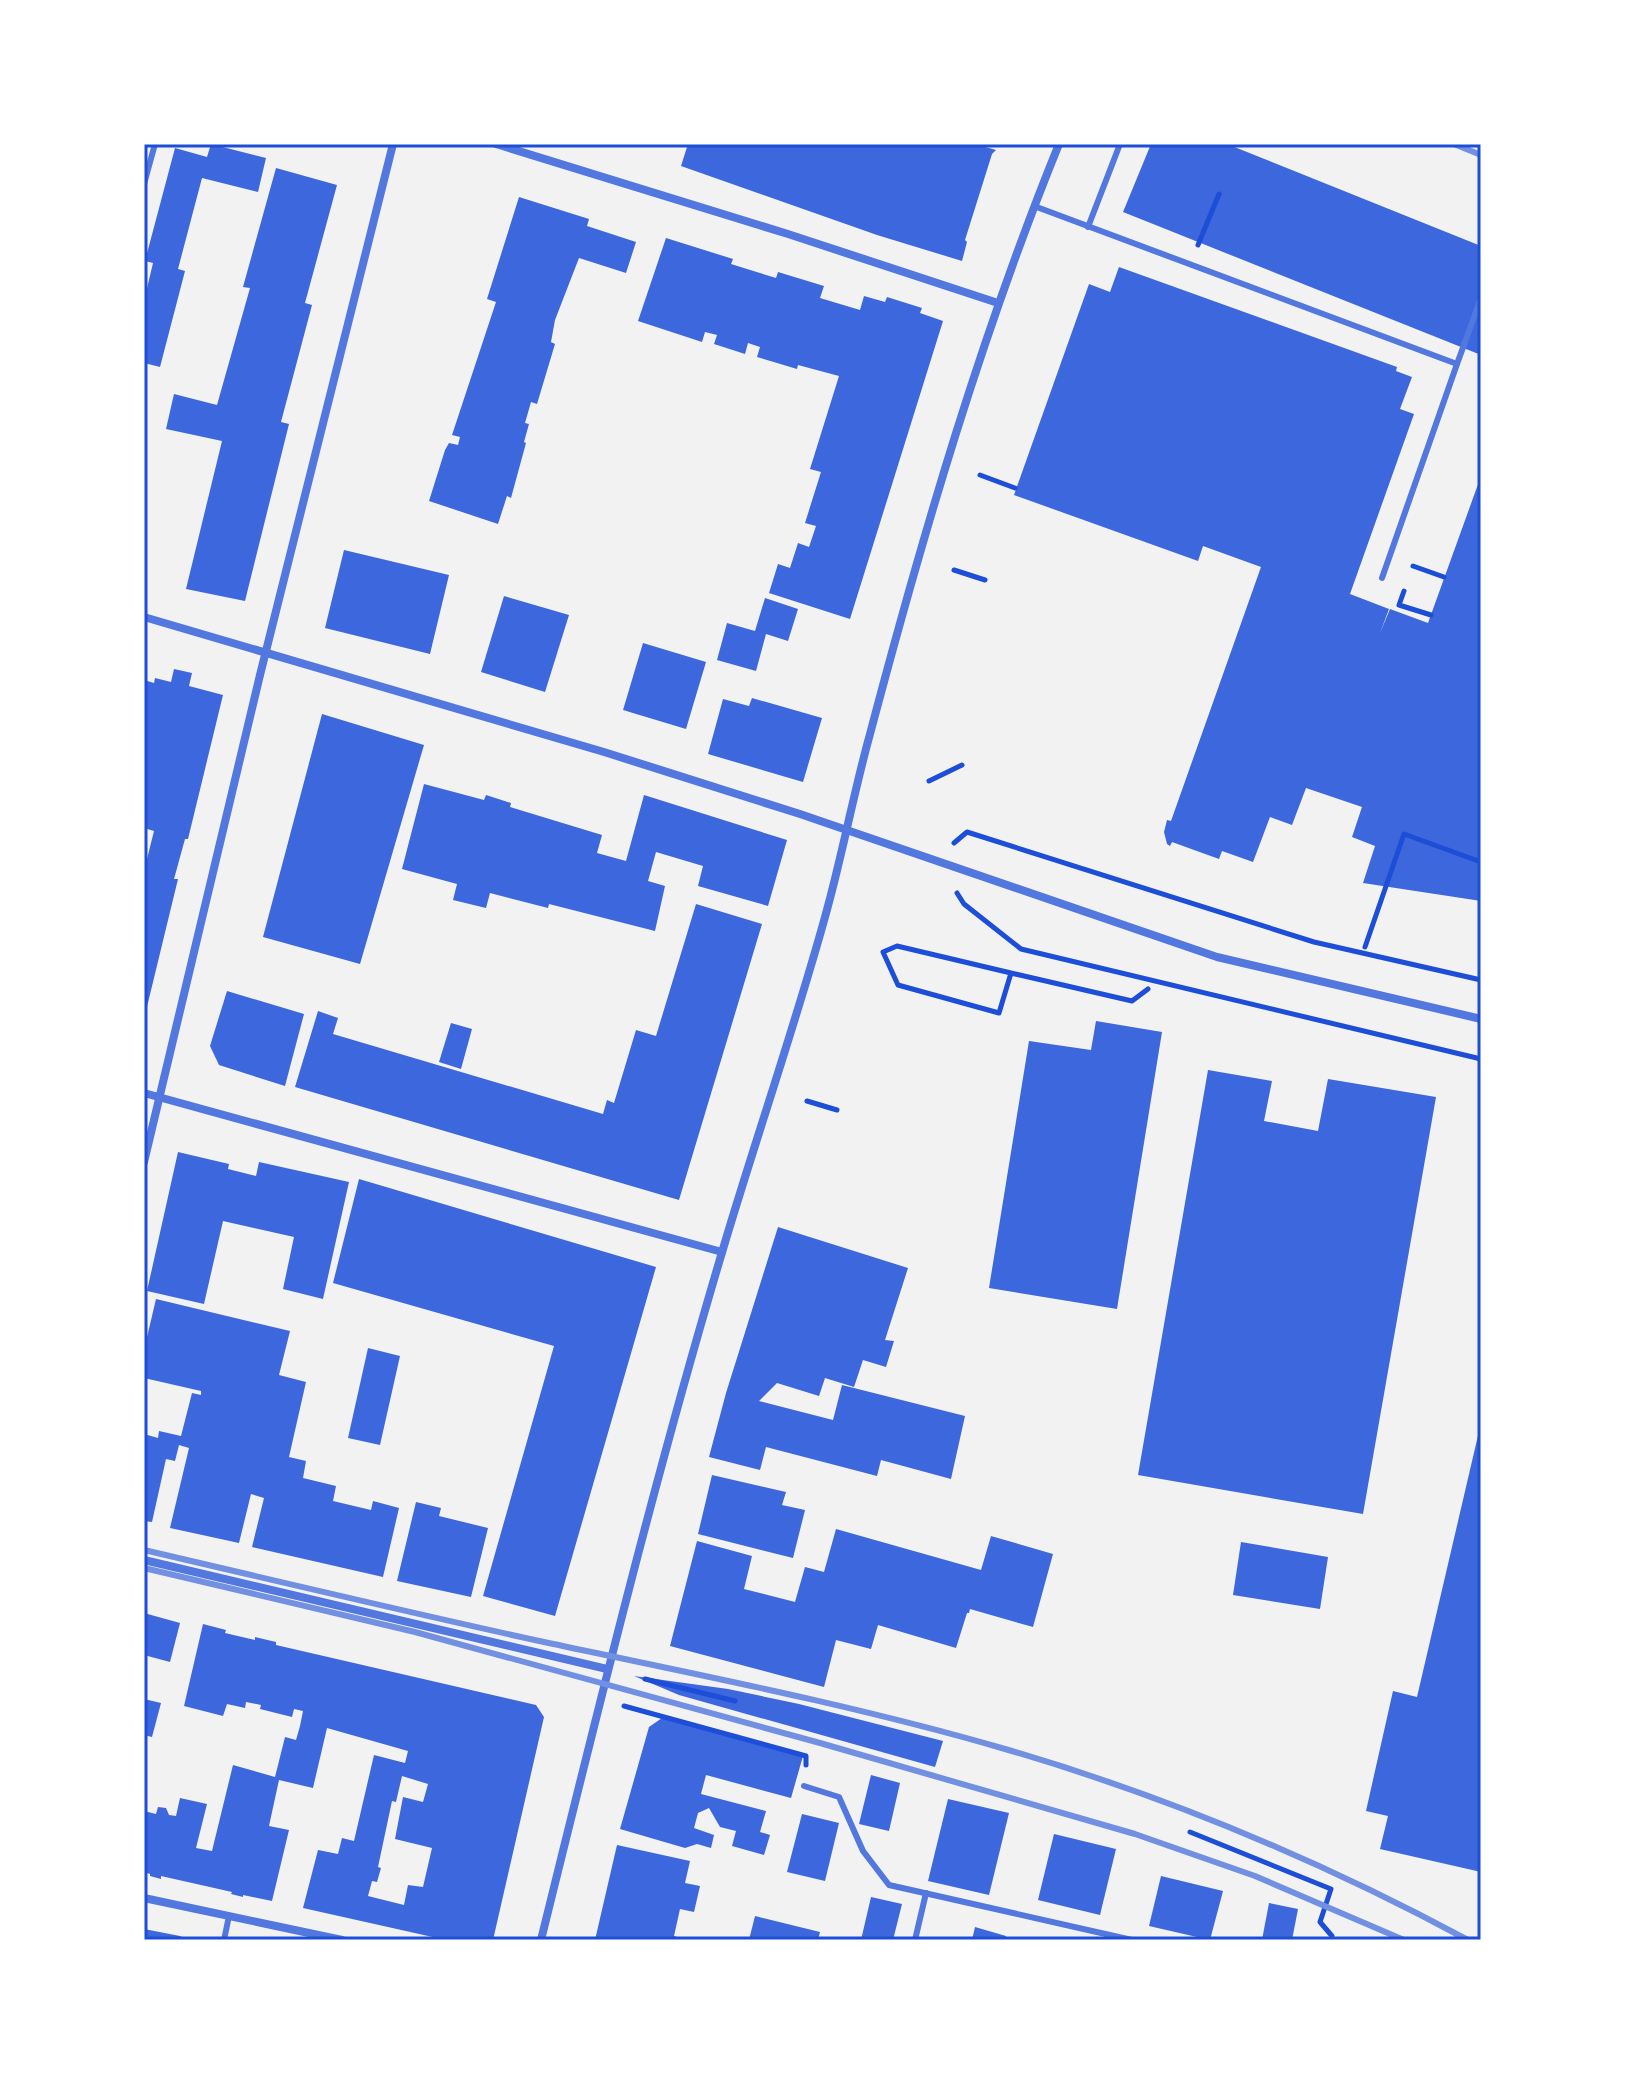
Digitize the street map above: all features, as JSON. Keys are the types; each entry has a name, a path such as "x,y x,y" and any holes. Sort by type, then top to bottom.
{"street":[{"path":"144,1162 266,652 393,144"},
{"path":"496,144 998,303"},
{"path":"541,1940 607,1669 722,1252 796,1021 908,594 967,395 998,303 1059,144"},
{"path":"144,617 619,757 1217,957 1481,1019"},
{"path":"144,1093 722,1252"},
{"path":"144,1560 607,1669"},
{"path":"144,1898 342,1940"}],"lane":[{"path":"144,184 155,144"},
{"path":"1088,227 1120,144"},
{"path":"1034,206 1457,364"},
{"path":"1382,578 1481,298"},
{"path":"804,1786 839,1797 863,1851 889,1885 1132,1940"},
{"path":"915,1940 926,1893"},
{"path":"224,1940 229,1916"}],"path":[{"path":"1189,265 1219,194"},
{"path":"980,475 1015,488"},
{"path":"1413,566 1444,577"},
{"path":"954,570 985,580"},
{"path":"1405,590 1399,605 1431,615"},
{"path":"929,781 962,765"},
{"path":"1481,980 1314,942 967,832 934,860 964,904 1021,949 1481,1059"},
{"path":"1365,947 1404,834 1481,862"},
{"path":"1011,973 999,1013 898,985 883,952 897,946 1132,1001 1148,989"},
{"path":"807,1101 837,1110"},
{"path":"645,1679 735,1701"},
{"path":"600,1699 806,1756 804,1786"},
{"path":"1190,1832 1331,1889 1320,1922 1332,1936 1331,1940"}],"building":[{"path":"211,144 266,158 258,192 202,178 178,269 185,271 160,367 144,363 144,301 153,263 145,261 175,148 207,157"},
{"path":"688,144 975,144 996,150 992,154 965,240 962,261 877,235 681,166"},
{"path":"1151,144 1227,144 1481,246 1481,355 1123,212"},
{"path":"276,168 337,185 305,303 312,305 281,422 289,424 245,601 186,589 222,441 166,429 174,394 217,405 250,288 243,287"},
{"path":"519,197 589,219 587,226 636,242 626,273 579,258 555,320 551,342 555,344 537,404 531,402 525,423 529,424 526,443 511,498 507,496 498,524 429,501 445,450 449,443 458,445 460,437 452,435 496,302 487,299"},
{"path":"666,238 733,259 731,264 776,278 778,272 824,286 820,298 860,310 864,296 885,302 887,297 922,308 920,313 943,321 850,619 769,593 778,564 790,568 798,543 809,547 816,526 805,523 821,472 810,469 839,376 798,365 797,369 757,357 760,347 748,343 745,354 714,344 717,335 705,332 702,342 638,321"},
{"path":"1119,267 1397,367 1396,371 1412,377 1400,409 1414,414 1350,594 1389,609 1380,633 1390,609 1428,623 1481,476 1481,901 1363,883 1375,846 1352,837 1362,807 1306,788 1292,825 1270,817 1253,862 1222,851 1219,859 1172,842 1170,846 1167,844 1164,832 1167,820 1171,821 1261,567 1203,546 1198,561 1014,495 1089,284 1110,292"},
{"path":"344,550 449,575 430,654 325,628"},
{"path":"504,596 569,615 545,692 481,672"},
{"path":"765,598 798,609 788,641 766,634 756,671 717,660 727,623 755,631"},
{"path":"643,643 706,662 686,729 623,710"},
{"path":"174,669 192,673 189,686 223,695 188,839 185,839 174,879 178,879 145,1015 144,871 154,831 144,828 144,680 154,683 155,678 171,682"},
{"path":"752,698 822,718 803,782 708,754 723,699 749,706"},
{"path":"322,714 424,745 360,964 263,937"},
{"path":"424,784 484,800 486,795 511,803 510,807 602,835 597,853 626,861 644,795 787,840 768,906 698,886 703,866 656,852 648,881 665,886 655,931 549,904 548,908 490,893 486,908 453,900 457,884 402,869"},
{"path":"696,904 762,924 679,1200 295,1087 318,1011 338,1018 333,1034 603,1114 607,1100 614,1103 636,1030 656,1036"},
{"path":"227,991 304,1014 285,1086 219,1065 210,1046"},
{"path":"1096,1021 1162,1032 1117,1309 989,1288 1029,1041 1091,1050"},
{"path":"451,1023 472,1029 461,1069 439,1062"},
{"path":"1208,1070 1272,1081 1264,1121 1318,1131 1328,1079 1436,1097 1363,1514 1138,1475"},
{"path":"178,1152 229,1164 228,1169 256,1176 259,1162 349,1182 323,1299 283,1289 294,1237 223,1221 204,1304 147,1291"},
{"path":"359,1179 656,1267 555,1616 483,1596 554,1346 333,1283"},
{"path":"778,1227 908,1268 885,1340 894,1341 886,1367 863,1360 854,1387 825,1378 819,1396 777,1383 759,1401 833,1420 842,1385 965,1416 951,1479 881,1460 877,1476 766,1447 760,1470 709,1457"},
{"path":"156,1299 290,1331 279,1375 306,1382 289,1457 306,1461 303,1478 336,1486 333,1501 371,1510 373,1501 399,1508 383,1577 252,1547 264,1498 251,1494 239,1543 170,1528 189,1448 179,1445 175,1461 166,1459 152,1522 144,1521 144,1434 158,1438 159,1431 181,1436 192,1393 201,1395 201,1391 144,1378 147,1356 144,1356 144,1350"},
{"path":"368,1348 400,1356 380,1445 348,1438"},
{"path":"1480,1427 1481,1872 1380,1849 1388,1816 1366,1811 1393,1691 1417,1697"},
{"path":"712,1475 786,1492 782,1505 805,1510 793,1558 698,1534"},
{"path":"416,1502 441,1508 439,1516 488,1528 471,1597 397,1581"},
{"path":"836,1529 981,1570 991,1536 1053,1554 1033,1627 970,1609 956,1648 878,1625 871,1649 836,1640 824,1687 670,1646 697,1541 752,1556 744,1589 795,1602 805,1567 824,1572"},
{"path":"1241,1542 1328,1557 1320,1609 1233,1595"},
{"path":"144,1613 180,1623 170,1662 144,1655"},
{"path":"203,1624 226,1630 225,1633 255,1640 255,1637 276,1642 276,1645 536,1705 544,1717 493,1940 446,1940 303,1908 318,1850 338,1854 342,1838 354,1841 374,1755 405,1763 408,1751 327,1728 313,1788 279,1780 269,1826 289,1830 272,1901 243,1897 161,1876 161,1879 144,1872 144,1811 156,1814 158,1807 166,1808 169,1815 176,1816 180,1798 207,1804 196,1848 212,1851 233,1765 275,1777 285,1737 296,1740 303,1711 294,1709 292,1717 246,1702 245,1708 227,1704 223,1716 184,1706","holes":["402,1776 428,1784 423,1802 403,1797 395,1839 432,1848 423,1887 408,1885 404,1905 368,1896 372,1881 377,1882 381,1868 378,1867 392,1801 396,1802"]},
{"path":"634,1676 728,1689 943,1741 935,1767 679,1695"},
{"path":"144,1699 161,1703 152,1737 144,1735"},
{"path":"662,1718 803,1756 791,1798 706,1775 701,1794 766,1811 760,1832 770,1835 764,1855 732,1846 736,1831 720,1827 709,1808 698,1813 694,1828 714,1835 711,1848 697,1844 685,1848 620,1829 649,1727"},
{"path":"871,1775 900,1783 889,1831 859,1824"},
{"path":"948,1799 1009,1813 989,1895 928,1881"},
{"path":"802,1814 839,1823 825,1881 787,1872"},
{"path":"1054,1834 1116,1849 1100,1915 1038,1900"},
{"path":"617,1845 690,1861 685,1883 700,1886 694,1912 680,1909 674,1936 687,1940 595,1940"},
{"path":"1161,1876 1223,1891 1210,1940 1149,1926"},
{"path":"871,1897 902,1904 893,1940 861,1940"},
{"path":"1269,1903 1298,1909 1292,1940 1262,1940"},
{"path":"755,1916 820,1932 818,1940 749,1940"},
{"path":"975,1927 1006,1936 1005,1940 972,1940"},
{"path":"144,1929 180,1936 188,1940 144,1940"}],"railway":[{"path":"1454,144 1481,155"},
{"path":"144,1550 834,1705 1005,1749 1124,1787 1241,1832 1357,1884 1468,1940"},
{"path":"144,1568 415,1632 820,1743 1135,1834 1255,1876 1404,1940"}]}
